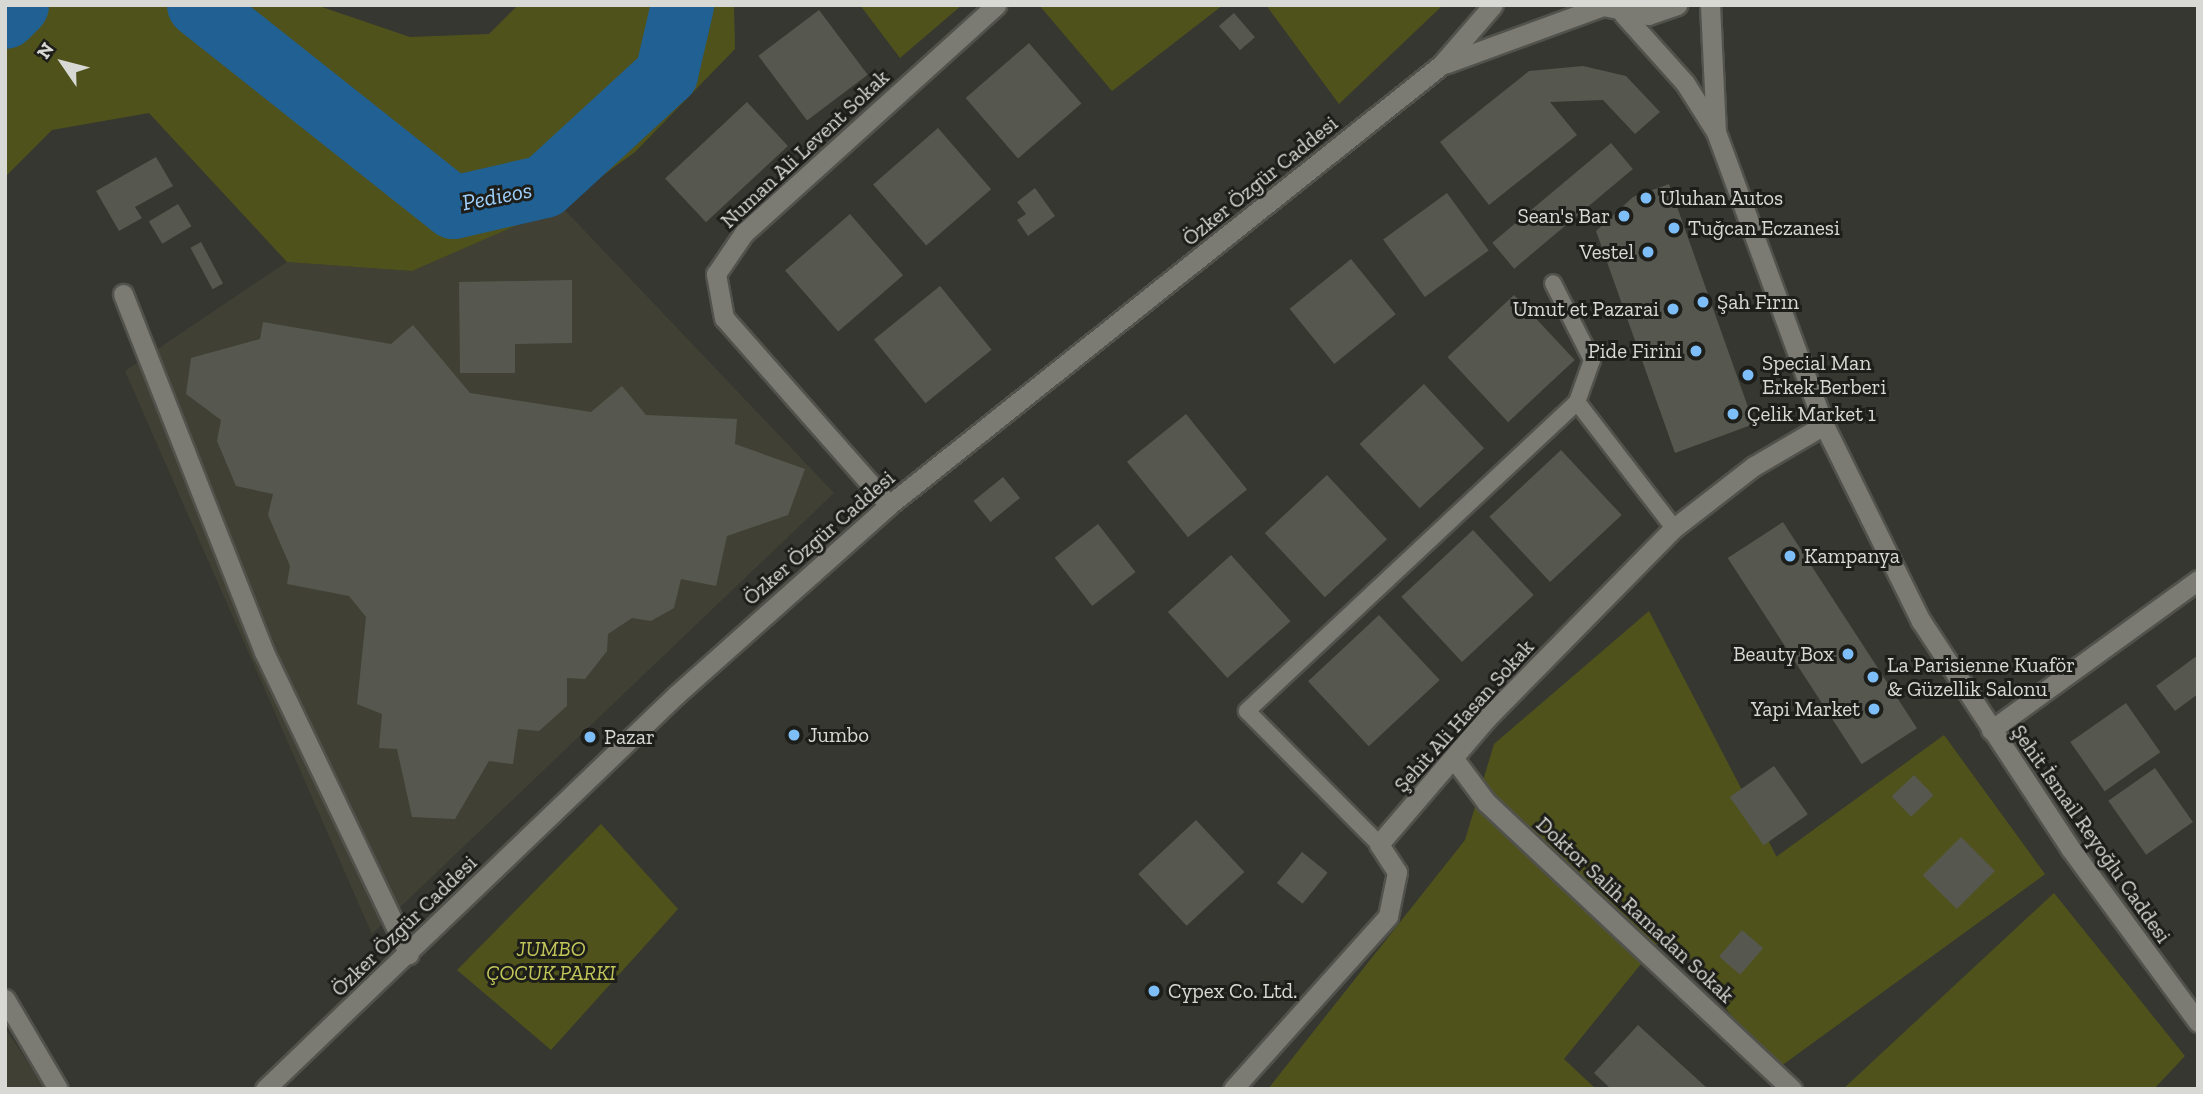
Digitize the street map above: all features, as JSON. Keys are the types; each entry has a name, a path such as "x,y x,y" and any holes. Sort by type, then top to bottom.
{"street":[{"name":"Numan Ali Levent Sokak","path":"889,505 724,318 716,274 744,233 996,5"},
{"name":"Özker Özgür Caddesi","path":"265,1089 409,954 676,695 889,505 1441,65 1493,5"},
{"path":"1599,6 1624,15 1677,5"},
{"name":"Şehit İsmail Reyoğlu Caddesi","path":"1710,5 1716,132"},
{"name":"Özker Özgür Caddesi","path":"1441,65 1599,6"},
{"name":"Şehit İsmail Reyoğlu Caddesi","path":"1624,15 1685,83 1716,132 1824,425 1921,621 1991,730 2198,1022"},
{"path":"123,294 264,652 409,954"},
{"name":"Şehit Ali Hasan Sokak","path":"1379,844 1487,718 1674,528 1754,466 1824,425"},
{"path":"1991,730 2198,580"},
{"name":"Doktor Salih Ramadan Sokak","path":"1454,759 1486,802 1792,1089"},
{"path":"1233,1089 1388,916 1397,872 1379,844"},
{"path":"5,999 58,1089"}],"lane":[{"path":"1379,844 1247,711 1577,402 1592,360 1553,283"},
{"path":"1577,402 1674,528"}],"shaded area":[{"path":"561,206 834,493 372,934 125,371 287,262 412,271"},
{"path":"5,1028 46,1089 5,1089"}],"green space":[{"path":"5,5 316,5 410,37 489,34 518,5 734,5 735,49 635,152 561,206 412,271 287,262 149,113 52,130 5,177"},
{"path":"860,5 962,5 900,58"},
{"path":"1039,5 1223,5 1112,91"},
{"path":"1266,5 1443,5 1339,104"},
{"path":"1649,611 1783,869 1694,960 1666,933 1564,1059 1596,1089 1268,1089 1465,840 1494,744"},
{"path":"1944,735 2045,874 1772,1072 1671,933"},
{"name":"JUMBO ÇOCUK PARKI","path":"601,824 678,909 551,1050 457,970"},
{"path":"2054,893 2185,1056 2154,1089 1843,1089"}],"building":[{"path":"819,10 868,75 807,120 758,56"},
{"path":"1234,13 1255,37 1240,50 1219,26"},
{"path":"1029,43 1081,103 1018,158 966,98"},
{"path":"1583,66 1626,76 1660,112 1635,134 1603,100 1550,102 1577,135 1489,205 1440,142 1529,71"},
{"path":"747,102 788,146 706,222 665,178"},
{"path":"938,128 991,189 926,246 873,184"},
{"path":"1611,143 1633,169 1514,269 1492,243"},
{"path":"156,157 173,186 135,207 142,218 119,231 96,191"},
{"path":"1669,184 1754,424 1675,453 1596,231 1633,197"},
{"path":"1035,188 1055,216 1028,236 1017,220 1026,214 1017,202"},
{"path":"1447,193 1489,250 1425,297 1383,239"},
{"path":"178,204 191,226 162,244 149,222"},
{"path":"850,214 903,275 838,332 785,270"},
{"path":"201,242 223,283 212,289 190,248"},
{"path":"1351,259 1396,314 1334,364 1290,309"},
{"path":"572,280 572,343 515,344 515,373 460,373 459,282"},
{"path":"940,286 992,350 926,403 874,339"},
{"path":"1514,295 1575,360 1508,422 1447,357"},
{"path":"263,322 391,344 413,325 470,393 591,412 622,386 646,415 737,419 735,444 805,469 788,515 727,536 716,586 681,579 674,608 651,621 632,618 608,634 607,651 585,679 567,678 567,706 539,731 518,729 513,764 489,761 455,819 412,817 397,749 379,748 382,714 357,704 366,617 349,596 287,584 290,566 268,515 273,494 236,486 217,441 221,420 186,394 191,358 260,339"},
{"path":"1424,384 1484,448 1420,508 1360,444"},
{"path":"1186,414 1247,489 1188,537 1127,462"},
{"path":"1561,450 1622,515 1550,582 1489,517"},
{"path":"1327,475 1387,539 1325,597 1265,533"},
{"path":"1003,477 1020,498 990,522 973,501"},
{"path":"1783,522 1917,728 1862,764 1728,558"},
{"path":"1098,524 1136,572 1092,606 1055,558"},
{"path":"1473,530 1534,595 1462,662 1401,597"},
{"path":"1231,555 1291,621 1227,678 1168,612"},
{"path":"1379,615 1440,680 1369,746 1308,681"},
{"path":"2198,655 2198,694 2175,711 2156,686"},
{"path":"2126,703 2160,752 2105,791 2070,742"},
{"path":"1774,766 1808,814 1764,845 1730,797"},
{"path":"2155,768 2193,822 2146,855 2108,801"},
{"path":"1914,775 1933,795 1911,817 1892,797"},
{"path":"1196,820 1244,872 1187,926 1138,874"},
{"path":"1961,837 1995,871 1957,909 1923,875"},
{"path":"1302,852 1328,873 1302,904 1277,883"},
{"path":"1742,930 1763,948 1740,975 1719,956"},
{"path":"1638,1025 1708,1089 1611,1089 1594,1073"}],"waterway":[{"name":"Pedieos","path":"5,17 17,5"},
{"name":"Pedieos","path":"198,5 453,207 544,186 666,74 682,5"}],"place":[{"name":"Uluhan Autos","path":"1646,198"},
{"name":"Sean's Bar","path":"1624,216"},
{"name":"Tuğcan Eczanesi","path":"1674,228"},
{"name":"Vestel","path":"1648,252"},
{"name":"Şah Fırın","path":"1703,302"},
{"name":"Umut et Pazarai","path":"1673,309"},
{"name":"Pide Firini","path":"1696,351"},
{"name":"Special Man Erkek Berberi","path":"1748,375"},
{"name":"Çelik Market 1","path":"1733,414"},
{"name":"Kampanya","path":"1790,556"},
{"name":"Beauty Box","path":"1848,654"},
{"name":"La Parisienne Kuaför & Güzellik Salonu","path":"1873,677"},
{"name":"Yapi Market","path":"1874,709"},
{"name":"Jumbo","path":"794,735"},
{"name":"Pazar","path":"590,737"},
{"name":"Cypex Co. Ltd.","path":"1154,991"}]}
